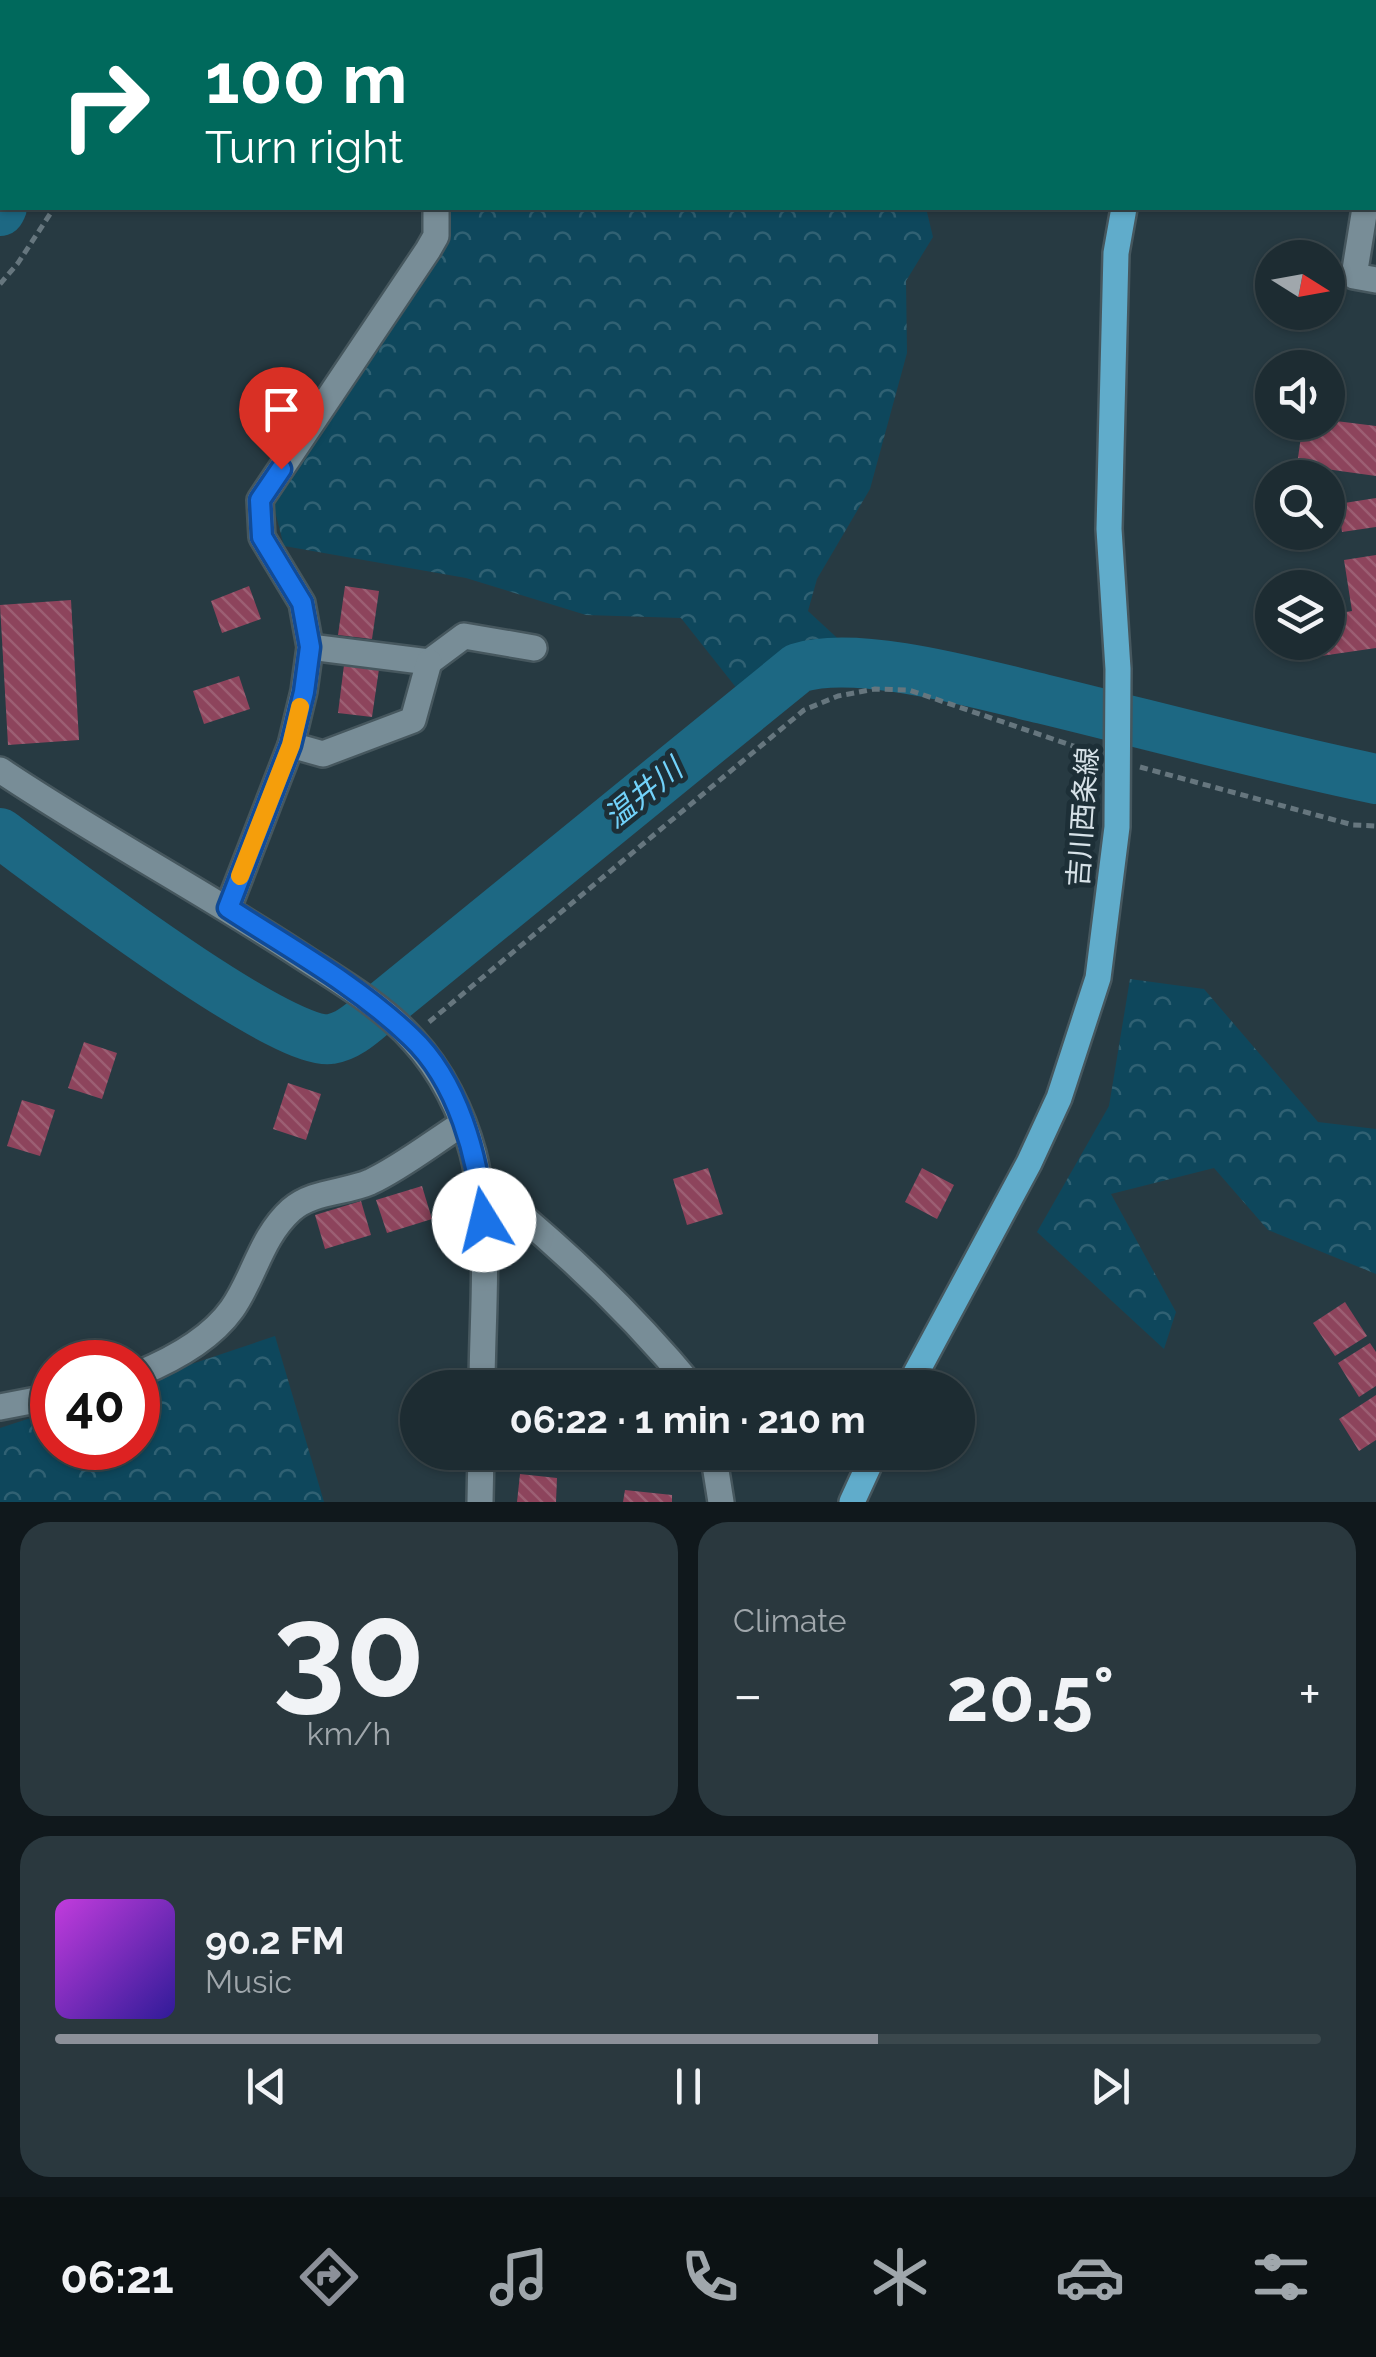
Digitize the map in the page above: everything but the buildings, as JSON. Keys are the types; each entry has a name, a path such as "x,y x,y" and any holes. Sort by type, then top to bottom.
{"main road":[{"name":"吉川西条線","path":"917,1370 1029,1164 1059,1098 1098,978 1116,827 1118,670 1109,529 1116,253 1124,210"},
{"path":"852,1502 867,1470"}],"street":[{"path":"228,908 291,745 310,647 302,603 262,537 260,500 428,250 436,236 436,210"},
{"path":"1366,210 1354,276 1376,280"},
{"path":"291,745 323,754 413,720 430,662 464,636 534,648"},
{"path":"310,647 430,662"},
{"path":"0,770 59,810 228,908 356,992 407,1034 443,1079 472,1151 482,1205 482,1370"},
{"path":"160,1365 205,1337 231,1310 271,1232 293,1207 333,1191 369,1183 462,1124"},
{"path":"482,1205 505,1202 550,1239 678,1370"},
{"path":"0,1408 30,1402"},
{"path":"480,1502 481,1470"},
{"path":"715,1470 721,1502"}],"path":[{"path":"0,284 53,210"},
{"path":"407,1034 759,744 804,710 838,696 875,689 909,690 1353,824 1376,826"}],"green space":[{"path":"439,210 926,210 933,237 906,281 907,353 870,489 817,579 808,611 847,647 802,659 742,695 681,618 586,615 466,578 284,546 272,500 442,254"},
{"path":"1130,979 1204,989 1318,1122 1376,1129 1376,1274 1268,1230 1214,1168 1111,1194 1176,1312 1164,1349 1037,1232 1109,1106"},
{"path":"275,1336 324,1502 0,1502 0,1428 30,1418 30,1470 160,1470 160,1375"}],"waterway":[{"name":"温井川","path":"0,833 219,988 305,1034 331,1039 365,1021 798,668 853,663 919,671 1376,779"}],"slow traffic":[{"path":"240,876 291,745 300,707"}],"route":[{"path":"281,469 260,500 262,537 302,603 310,647 291,745 228,908 356,992 412,1037 443,1079 472,1151 484,1220"}]}
